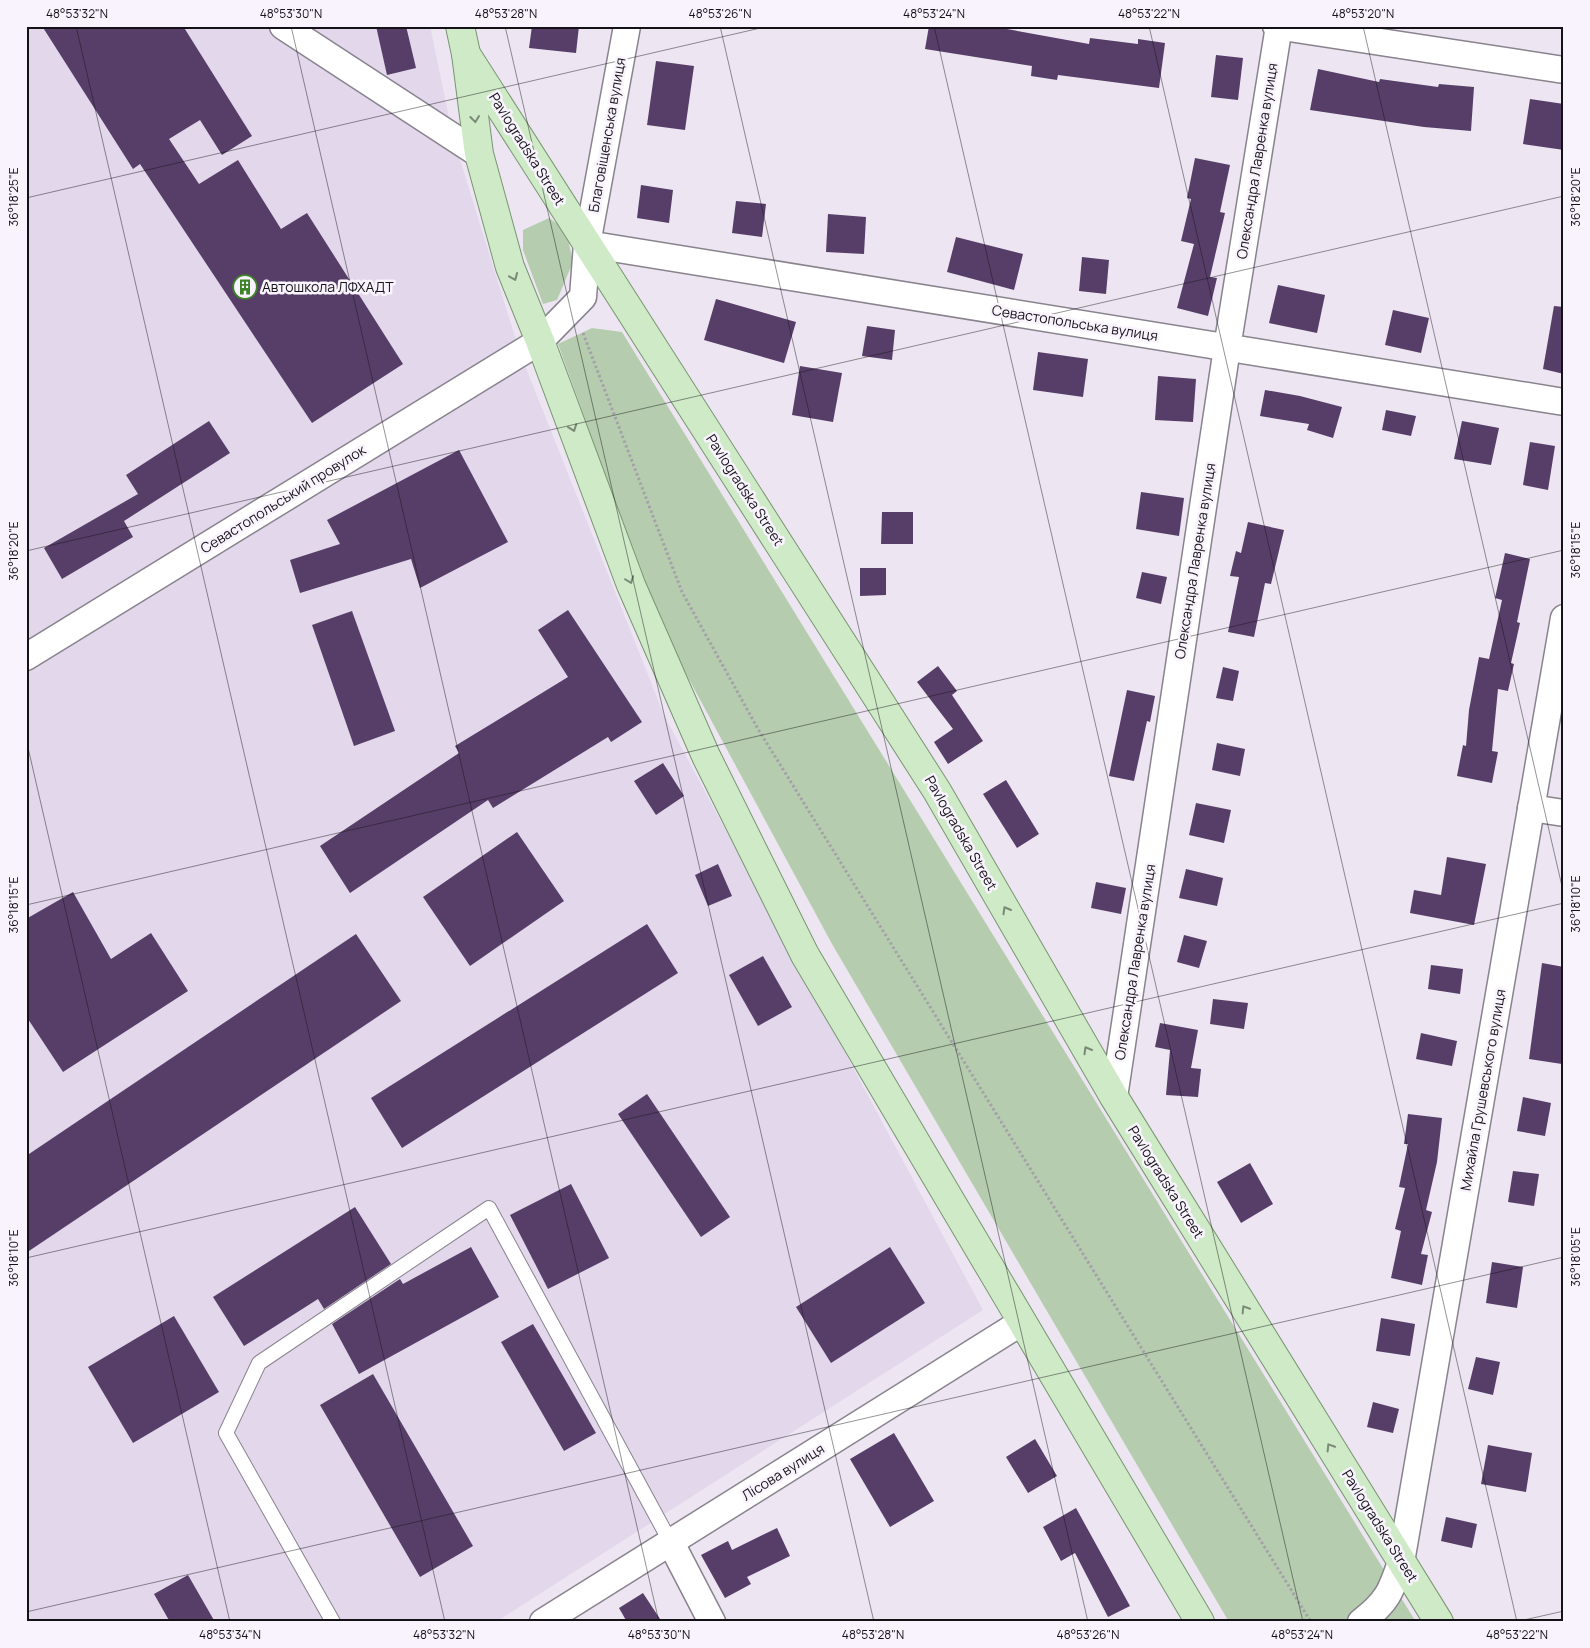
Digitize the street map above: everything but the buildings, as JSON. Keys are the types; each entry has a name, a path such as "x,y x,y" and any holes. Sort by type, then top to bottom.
{"main road":[{"name":"Pavlogradska Street","path":"460,26 466,54 479,154 510,268 540,341 631,585 706,756 806,955 1200,1622"},
{"name":"Pavlogradska Street","path":"466,54 938,791 1114,1097 1439,1622"}],"street":[{"path":"283,26 479,154"},
{"name":"Благовіщенська вулиця","path":"540,341 583,297 587,244 626,26"},
{"path":"1278,26 1564,70"},
{"name":"Олександра Лавренка вулиця","path":"1114,1097 1227,348 1278,26"},
{"name":"Севастопольська вулиця","path":"587,244 1564,402"},
{"name":"Севастопольський провулок","path":"26,656 540,341"},
{"name":"Михайла Грушевського вулиця","path":"1360,1622 1372,1613 1390,1593 1402,1562 1564,618"},
{"path":"1531,808 1564,813"},
{"name":"Лісова вулиця","path":"544,1622 1022,1322"},
{"path":"671,1543 712,1622"}],"lane":[{"path":"332,1622 226,1433 259,1363 489,1208 671,1543"}],"path":[{"path":"583,332 682,592 758,729 1311,1622"}],"shaded area":[{"path":"26,26 430,26 453,137 520,353 664,715 983,1310 496,1622 26,1622"}],"green space":[{"path":"549,218 566,230 573,262 557,300 543,304 523,250 523,230"},
{"path":"592,328 622,332 1416,1622 1229,1622 832,944 657,620 558,344"}],"place":[{"name":"Автошкола ЛФХАДТ","path":"245,287"}]}
